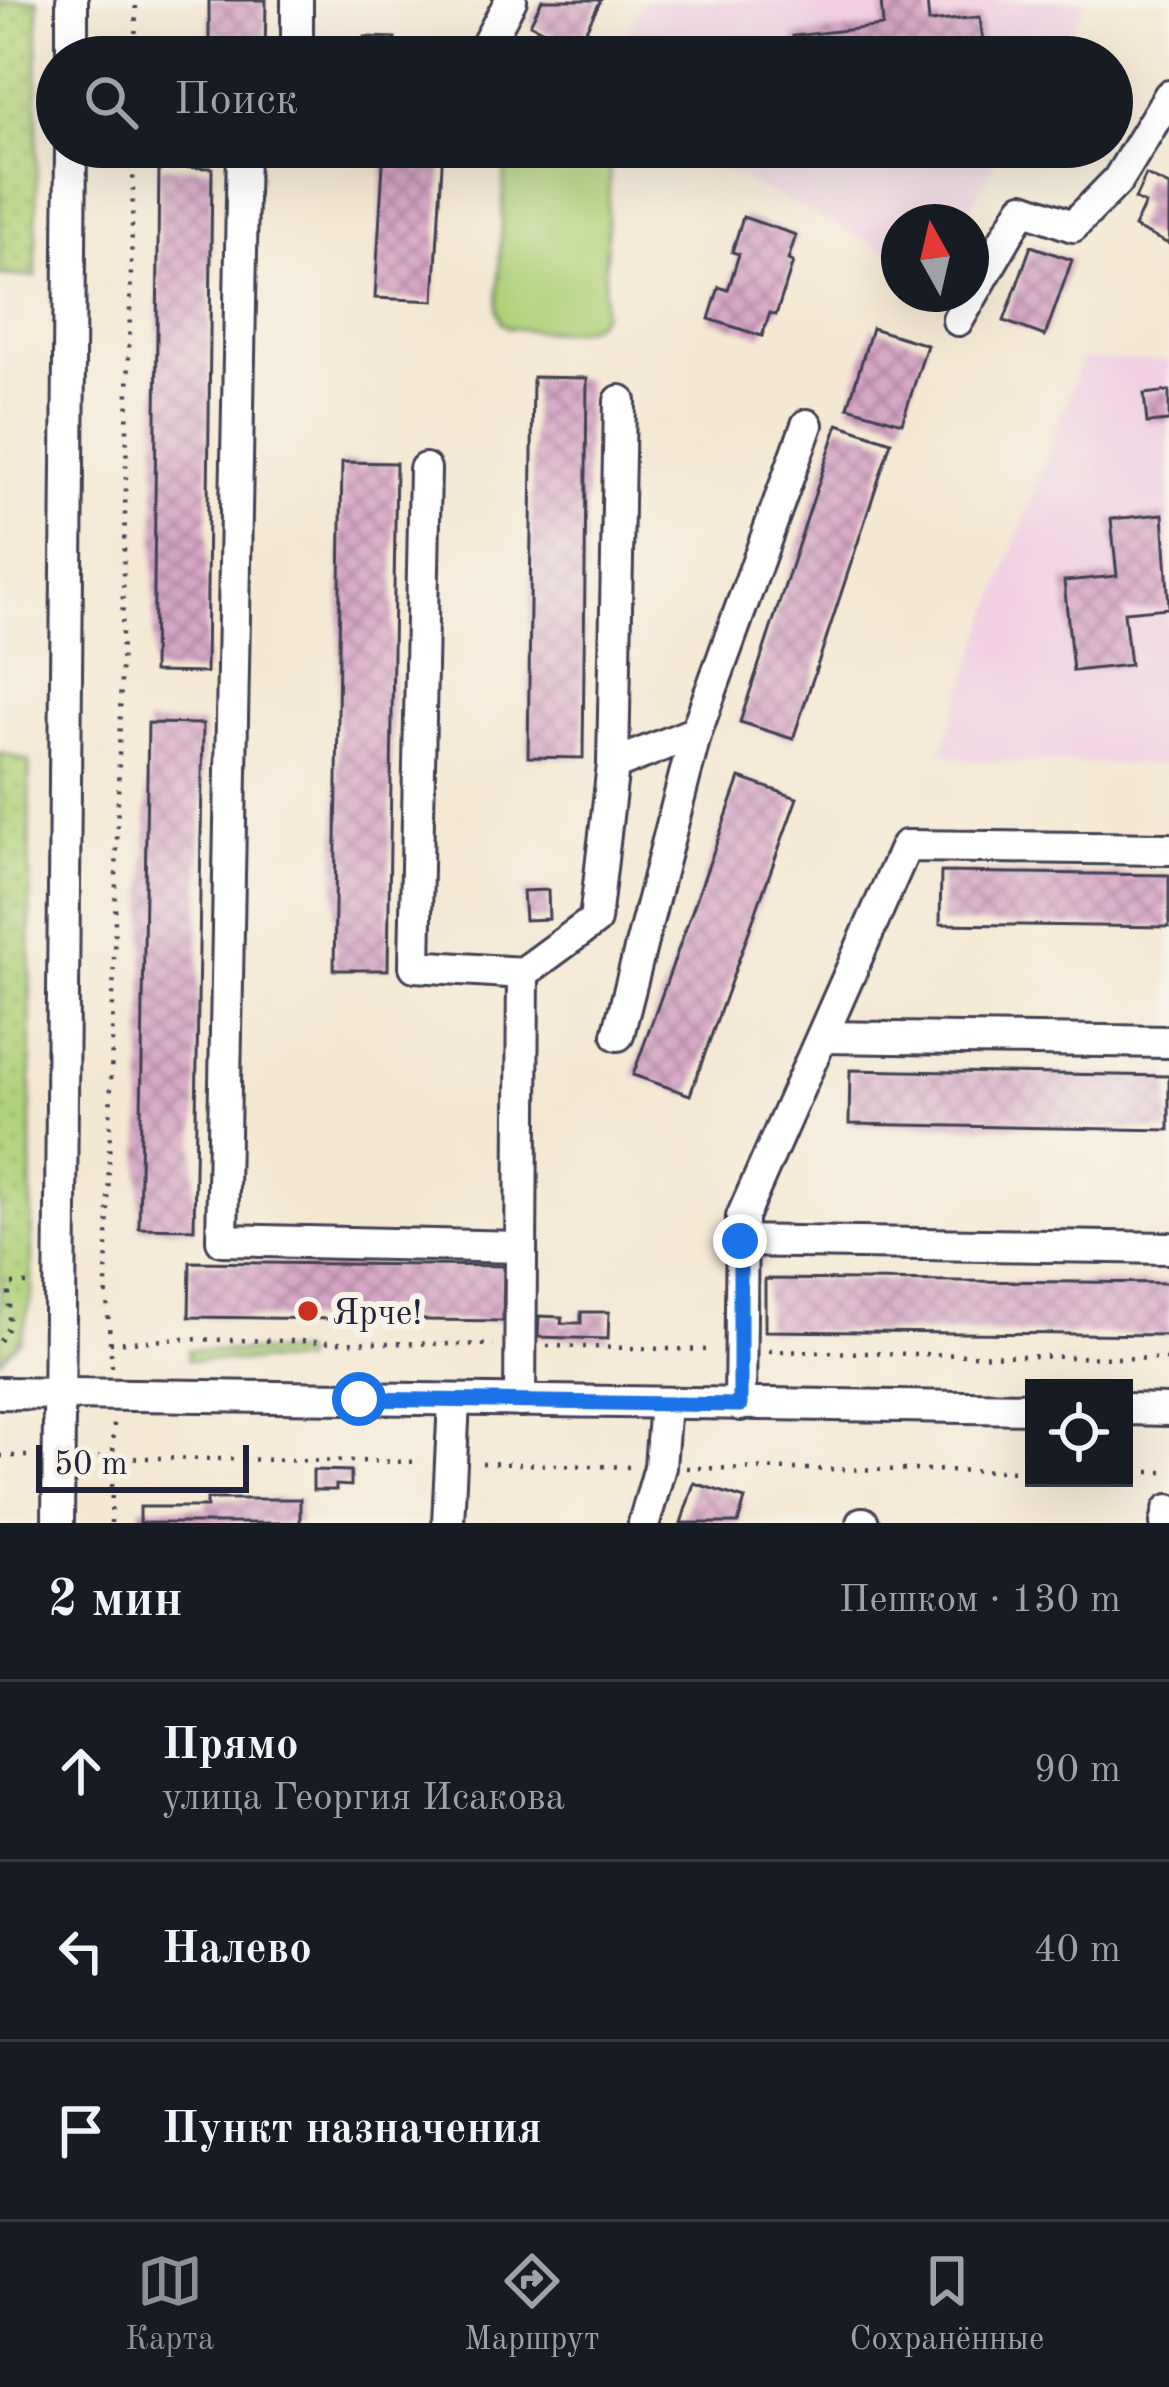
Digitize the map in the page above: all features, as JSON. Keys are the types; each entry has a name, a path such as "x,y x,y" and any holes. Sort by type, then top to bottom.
{"street":[{"path":"72,0 72,36"},
{"path":"297,0 297,36"},
{"path":"491,36 511,0"},
{"path":"1133,161 1161,126 1169,95"},
{"path":"58,1523 71,168"},
{"path":"243,168 222,1240 521,1247"},
{"path":"958,320 1023,208 1073,226 1128,168"},
{"path":"425,469 416,966 523,973 596,920 613,765 620,401"},
{"path":"618,1035 696,732 807,425"},
{"path":"613,765 696,732"},
{"path":"740,1405 742,1217 906,846 1169,849"},
{"path":"520,1401 523,973"},
{"path":"824,1036 1169,1042"},
{"path":"740,1241 1169,1248"},
{"path":"0,1393 1025,1408"},
{"path":"448,1523 454,1401"},
{"path":"644,1523 660,1467 665,1403"},
{"path":"1133,1409 1169,1410"},
{"path":"1166,1523 1169,1510"}],"path":[{"path":"136,0 136,36"},
{"path":"112,1523 114,1394 106,1286 133,168"},
{"path":"0,1341 9,1326 9,1284"},
{"path":"110,1343 184,1339 1169,1359"},
{"path":"113,1458 1025,1471"},
{"path":"1133,1472 1169,1472"}],"shaded area":[{"path":"645,0 1087,0 1067,36 624,36"},
{"path":"720,168 992,168 972,204 881,204 881,248"},
{"path":"1081,359 1169,361 1169,765 970,761 941,752"}],"green space":[{"path":"0,0 38,0 36,277 0,275"},
{"path":"505,168 610,168 603,313 596,322 574,330 509,328 497,310"},
{"path":"0,753 29,761 32,1296 21,1339 0,1360"},
{"path":"188,1350 302,1353 302,1362 188,1360"}],"building":[{"path":"209,0 266,0 265,36 209,36"},
{"path":"542,0 601,0 583,36 554,36 530,24"},
{"path":"881,0 927,0 929,22 980,17 982,36 793,36 883,26"},
{"path":"159,168 212,168 206,673 153,672"},
{"path":"383,168 442,168 434,301 375,298"},
{"path":"1146,175 1169,186 1169,244 1134,227 1145,204 1135,199"},
{"path":"743,217 796,235 788,260 793,262 776,315 770,313 762,336 709,319 719,287 728,290 739,254 732,252"},
{"path":"1031,246 1072,260 1045,336 1004,321"},
{"path":"872,328 927,345 902,423 848,407"},
{"path":"533,377 587,378 583,758 528,757"},
{"path":"1169,391 1169,421 1147,423 1144,394"},
{"path":"838,424 891,442 793,739 740,722"},
{"path":"342,462 396,463 388,970 334,970"},
{"path":"1163,514 1169,608 1124,612 1130,665 1073,671 1064,581 1117,576 1111,519"},
{"path":"148,723 203,724 194,1229 139,1228"},
{"path":"740,778 797,798 690,1095 633,1075"},
{"path":"941,872 1169,875 1169,927 940,924"},
{"path":"548,890 549,919 525,920 523,891"},
{"path":"850,1070 1169,1076 1169,1130 849,1124"},
{"path":"190,1262 504,1266 503,1321 189,1317"},
{"path":"765,1279 1169,1283 1169,1335 765,1331"},
{"path":"581,1312 609,1312 608,1339 538,1337 539,1316 581,1323"},
{"path":"313,1470 351,1471 351,1486 313,1490"},
{"path":"694,1483 745,1499 738,1523 681,1523"},
{"path":"207,1499 300,1499 300,1523 140,1523 140,1507 207,1507"}],"place":[{"name":"Ярче!","path":"308,1311"}],"route":[{"path":"359,1399 740,1405 740,1241"}]}
